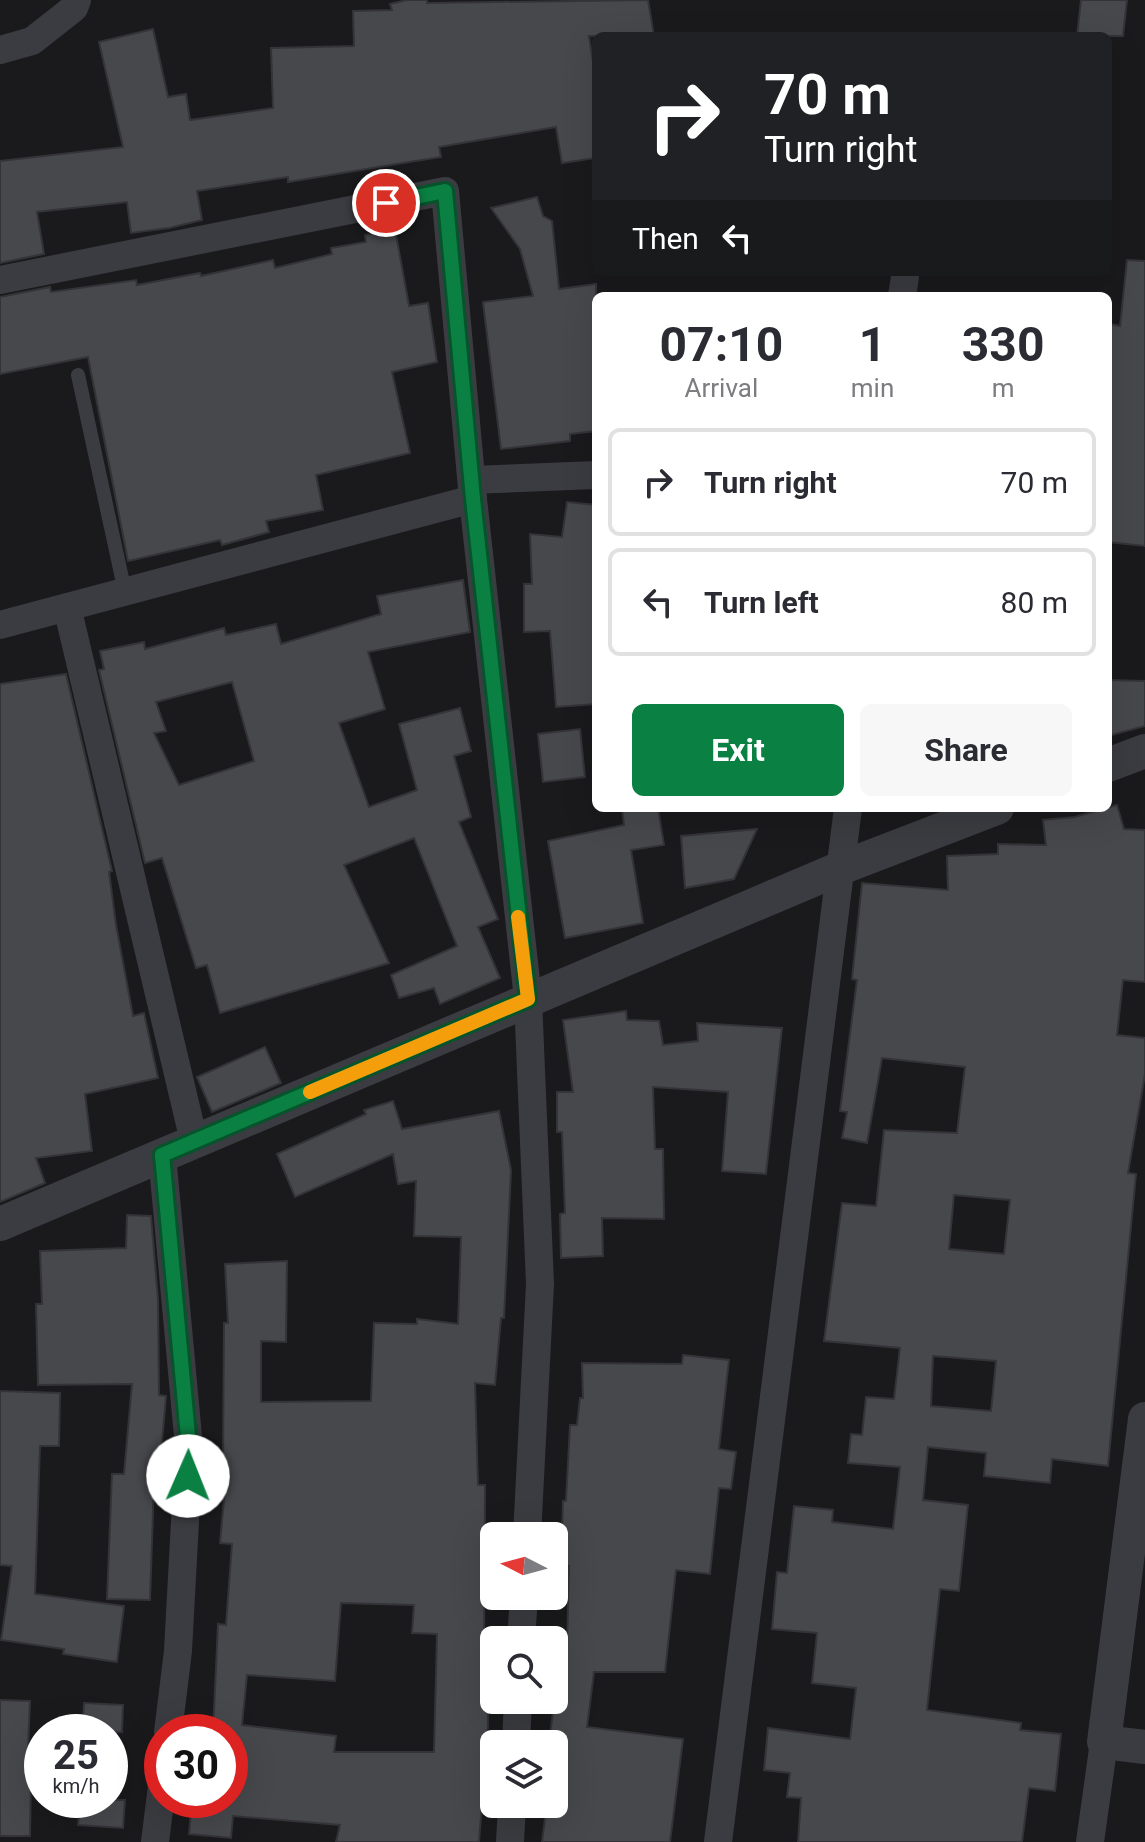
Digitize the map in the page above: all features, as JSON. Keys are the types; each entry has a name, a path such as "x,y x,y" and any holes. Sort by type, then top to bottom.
{"street":[{"path":"0,50 32,41 74,8 77,0"},
{"path":"0,280 445,191 472,489 528,999 540,1284 528,1522"},
{"path":"0,625 125,592 472,489 592,475"},
{"path":"67,607 194,1141"},
{"path":"1112,763 1145,751"},
{"path":"718,1842 848,812"},
{"path":"0,1224 841,868 987,812"},
{"path":"162,1155 189,1447 178,1651 170,1714"},
{"path":"1090,1842 1145,1419"},
{"path":"1104,1742 1145,1747"},
{"path":"155,1842 158,1818"},
{"path":"510,1842 511,1818"}],"lane":[{"path":"78,375 125,592"}],"building":[{"path":"407,0 427,0 427,3 648,0 653,32 592,32 589,36 592,55 592,159 562,163 556,127 439,147 441,157 288,182 288,177 197,191 202,220 169,228 131,233 127,202 37,212 44,254 0,263 0,161 123,147 99,42 153,29 168,97 186,94 190,120 273,108 271,48 354,46 353,11 392,10 390,4"},
{"path":"1081,0 1127,0 1123,36 1112,36 1112,32 1077,32"},
{"path":"537,197 543,216 552,221 559,289 596,284 596,292 592,292 592,431 570,434 570,441 501,449 483,302 533,296 520,249 491,208"},
{"path":"395,229 409,306 428,303 437,362 392,372 410,453 316,475 323,510 266,521 269,532 222,545 220,540 128,561 88,357 0,374 0,297 50,287 51,292 136,280 137,285 200,273 201,276 273,260 275,268 332,254 331,248 366,242 365,235"},
{"path":"1127,260 1145,261 1145,546 1112,542 1112,324 1120,326"},
{"path":"567,502 592,505 592,704 556,707 550,631 524,632 524,584 532,584 530,534 562,537"},
{"path":"463,580 470,632 368,652 385,709 339,723 369,807 417,790 399,724 460,708 471,751 454,756 471,817 459,822 498,919 478,927 500,978 440,1004 434,988 399,998 391,975 457,946 414,838 344,865 389,963 220,1013 207,965 196,968 162,858 145,863 99,670 104,669 100,651 144,642 145,649 224,628 226,635 276,624 281,644 381,614 377,596","holes":["232,682 254,761 179,785 154,733 166,731 156,702"]},
{"path":"66,674 112,871 109,872 116,925 133,1016 144,1013 158,1078 85,1094 92,1151 36,1158 45,1183 0,1202 0,684"},
{"path":"1112,680 1145,681 1145,726 1112,735"},
{"path":"580,729 585,777 543,782 538,734"},
{"path":"1117,805 1124,829 1145,830 1145,982 1123,980 1117,1035 1145,1038 1145,1074 1128,1173 1136,1174 1108,1466 1052,1459 1050,1483 984,1476 986,1453 928,1447 923,1500 968,1505 959,1591 940,1589 927,1710 1021,1723 1020,1730 1061,1734 1055,1791 1029,1788 1022,1842 798,1842 801,1798 787,1797 790,1773 764,1770 768,1728 850,1739 856,1688 812,1683 817,1633 772,1629 777,1572 787,1573 794,1506 833,1510 832,1522 893,1529 900,1467 848,1463 851,1434 862,1435 866,1397 894,1399 900,1348 824,1341 842,1203 876,1206 884,1130 957,1133 965,1067 882,1058 867,1143 842,1138 847,1112 840,1111 857,980 852,979 862,883 948,890 947,856 998,854 998,844 1046,845 1043,820 1112,812 1112,806","holes":["954,1195 1010,1200 1004,1254 949,1249","933,1356 996,1361 991,1411 931,1406"]},
{"path":"622,812 659,812 664,845 631,850 643,923 565,938 548,841 624,825"},
{"path":"757,829 734,879 685,888 681,836"},
{"path":"626,1011 627,1020 659,1021 663,1045 698,1041 697,1023 782,1028 766,1174 722,1171 728,1092 653,1087 655,1149 663,1149 664,1219 602,1218 603,1256 561,1258 560,1214 565,1213 562,1132 557,1132 557,1092 573,1092 563,1020"},
{"path":"265,1047 281,1083 212,1112 197,1077"},
{"path":"393,1101 402,1129 499,1111 511,1170 504,1318 501,1318 495,1385 475,1383 478,1485 485,1485 485,1522 480,1522 480,1610 484,1610 484,1626 480,1626 480,1714 488,1714 488,1724 488,1730 480,1730 479,1842 336,1842 340,1825 248,1817 248,1726 336,1736 334,1752 434,1752 437,1634 412,1633 414,1605 341,1603 335,1681 247,1675 243,1714 214,1714 218,1624 226,1625 232,1544 220,1543 227,1466 223,1466 224,1323 228,1323 225,1264 287,1261 286,1342 261,1341 261,1402 371,1401 374,1323 417,1324 417,1319 458,1324 461,1237 414,1236 416,1181 398,1184 393,1154 295,1197 277,1154 366,1114 364,1110"},
{"path":"127,1215 151,1216 158,1300 159,1395 166,1396 161,1453 155,1452 150,1600 107,1599 112,1474 124,1474 132,1384 38,1385 36,1304 42,1304 40,1251 126,1248"},
{"path":"683,1355 729,1360 719,1449 736,1452 731,1489 719,1488 710,1574 676,1570 665,1672 594,1672 587,1727 683,1739 670,1842 542,1842 545,1818 568,1818 568,1730 551,1730 553,1714 568,1714 568,1522 562,1522 563,1501 566,1501 570,1425 577,1425 580,1398 583,1398 582,1363 682,1364"},
{"path":"0,1391 60,1393 59,1446 40,1446 35,1594 124,1606 117,1662 63,1654 64,1649 1,1640 12,1566 0,1565"},
{"path":"0,1700 30,1701 29,1714 24,1714 24,1818 30,1818 30,1836 0,1836"},
{"path":"84,1703 123,1705 123,1714 83,1714"},
{"path":"79,1818 124,1818 123,1828 78,1825"},
{"path":"190,1818 233,1818 231,1838 189,1834"}],"slow traffic":[{"path":"310,1092 528,999 518,917"}],"route":[{"path":"188,1476 189,1447 162,1155 528,999 473,499 445,191 386,203"}]}
